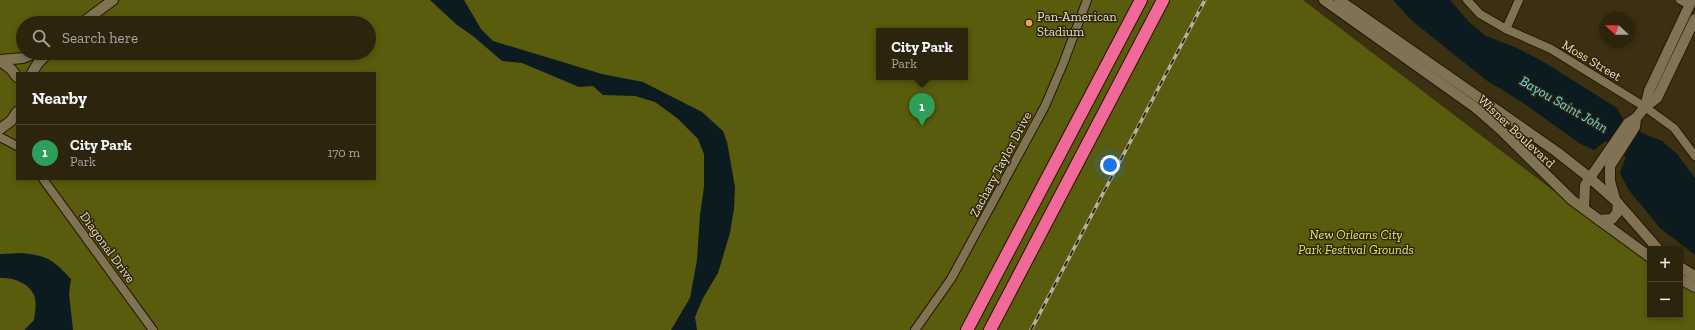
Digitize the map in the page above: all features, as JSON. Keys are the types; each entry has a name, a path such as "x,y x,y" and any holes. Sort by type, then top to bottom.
{"highway":[{"path":"967,330 1141,0"},
{"path":"991,327 1163,0"}],"street":[{"path":"91,16 113,0"},
{"name":"Zachary Taylor Drive","path":"915,330 951,279 1045,106 1064,64 1087,0"},
{"name":"Wisner Boulevard","path":"1324,0 1476,108 1500,129 1572,200 1647,255"},
{"name":"Wisner Boulevard","path":"1339,0 1557,152 1617,202 1655,246"},
{"name":"Moss Street","path":"1466,0 1480,14 1506,29 1551,49 1645,106 1674,128 1695,156"},
{"path":"1506,29 1519,0"},
{"path":"1645,106 1649,91 1692,4 1680,0"},
{"path":"1584,208 1585,185 1615,149 1645,106 1657,98 1695,19"},
{"path":"0,60 16,59"},
{"path":"0,60 11,69 16,76"},
{"path":"33,72 41,60"},
{"path":"0,129 11,121 16,114"},
{"path":"0,137 16,145"},
{"path":"1599,220 1612,219 1617,213 1617,202 1610,181 1610,166 1615,149"},
{"name":"Diagonal Drive","path":"44,180 153,330"},
{"path":"1683,269 1695,276"},
{"path":"1683,281 1695,287"}],"green space":[{"name":"New Orleans City Park Festival Grounds","path":"0,0 1303,0 1647,262 1647,318 1683,318 1683,285 1695,291 1695,330 0,330"}],"water":[{"path":"430,0 464,0 481,29 493,41 602,74 643,82 702,112 723,131 727,142 735,187 734,209 730,233 718,273 703,298 695,317 697,330 671,330 690,298 697,260 700,215 704,187 704,154 698,139 677,118 655,102 635,96 603,95 593,86 579,87 522,63 502,61 473,36 457,25"},
{"name":"Bayou Saint John","path":"1393,0 1450,0 1469,22 1486,36 1517,48 1542,61 1617,108 1623,119 1642,133 1662,141 1677,154 1695,178 1695,255 1660,228 1628,189 1620,173 1626,157 1606,141 1594,150 1579,143 1522,102 1486,80 1411,20"},
{"path":"22,253 39,256 50,260 60,267 71,279 69,293 73,330 24,330 34,320 36,305 34,295 28,287 20,282 0,278 0,254"}],"railway":[{"path":"1031,330 1205,0"}],"place":[{"name":"Pan-American Stadium","path":"1029,23"},
{"name":"City Park","path":"922,126"}]}
